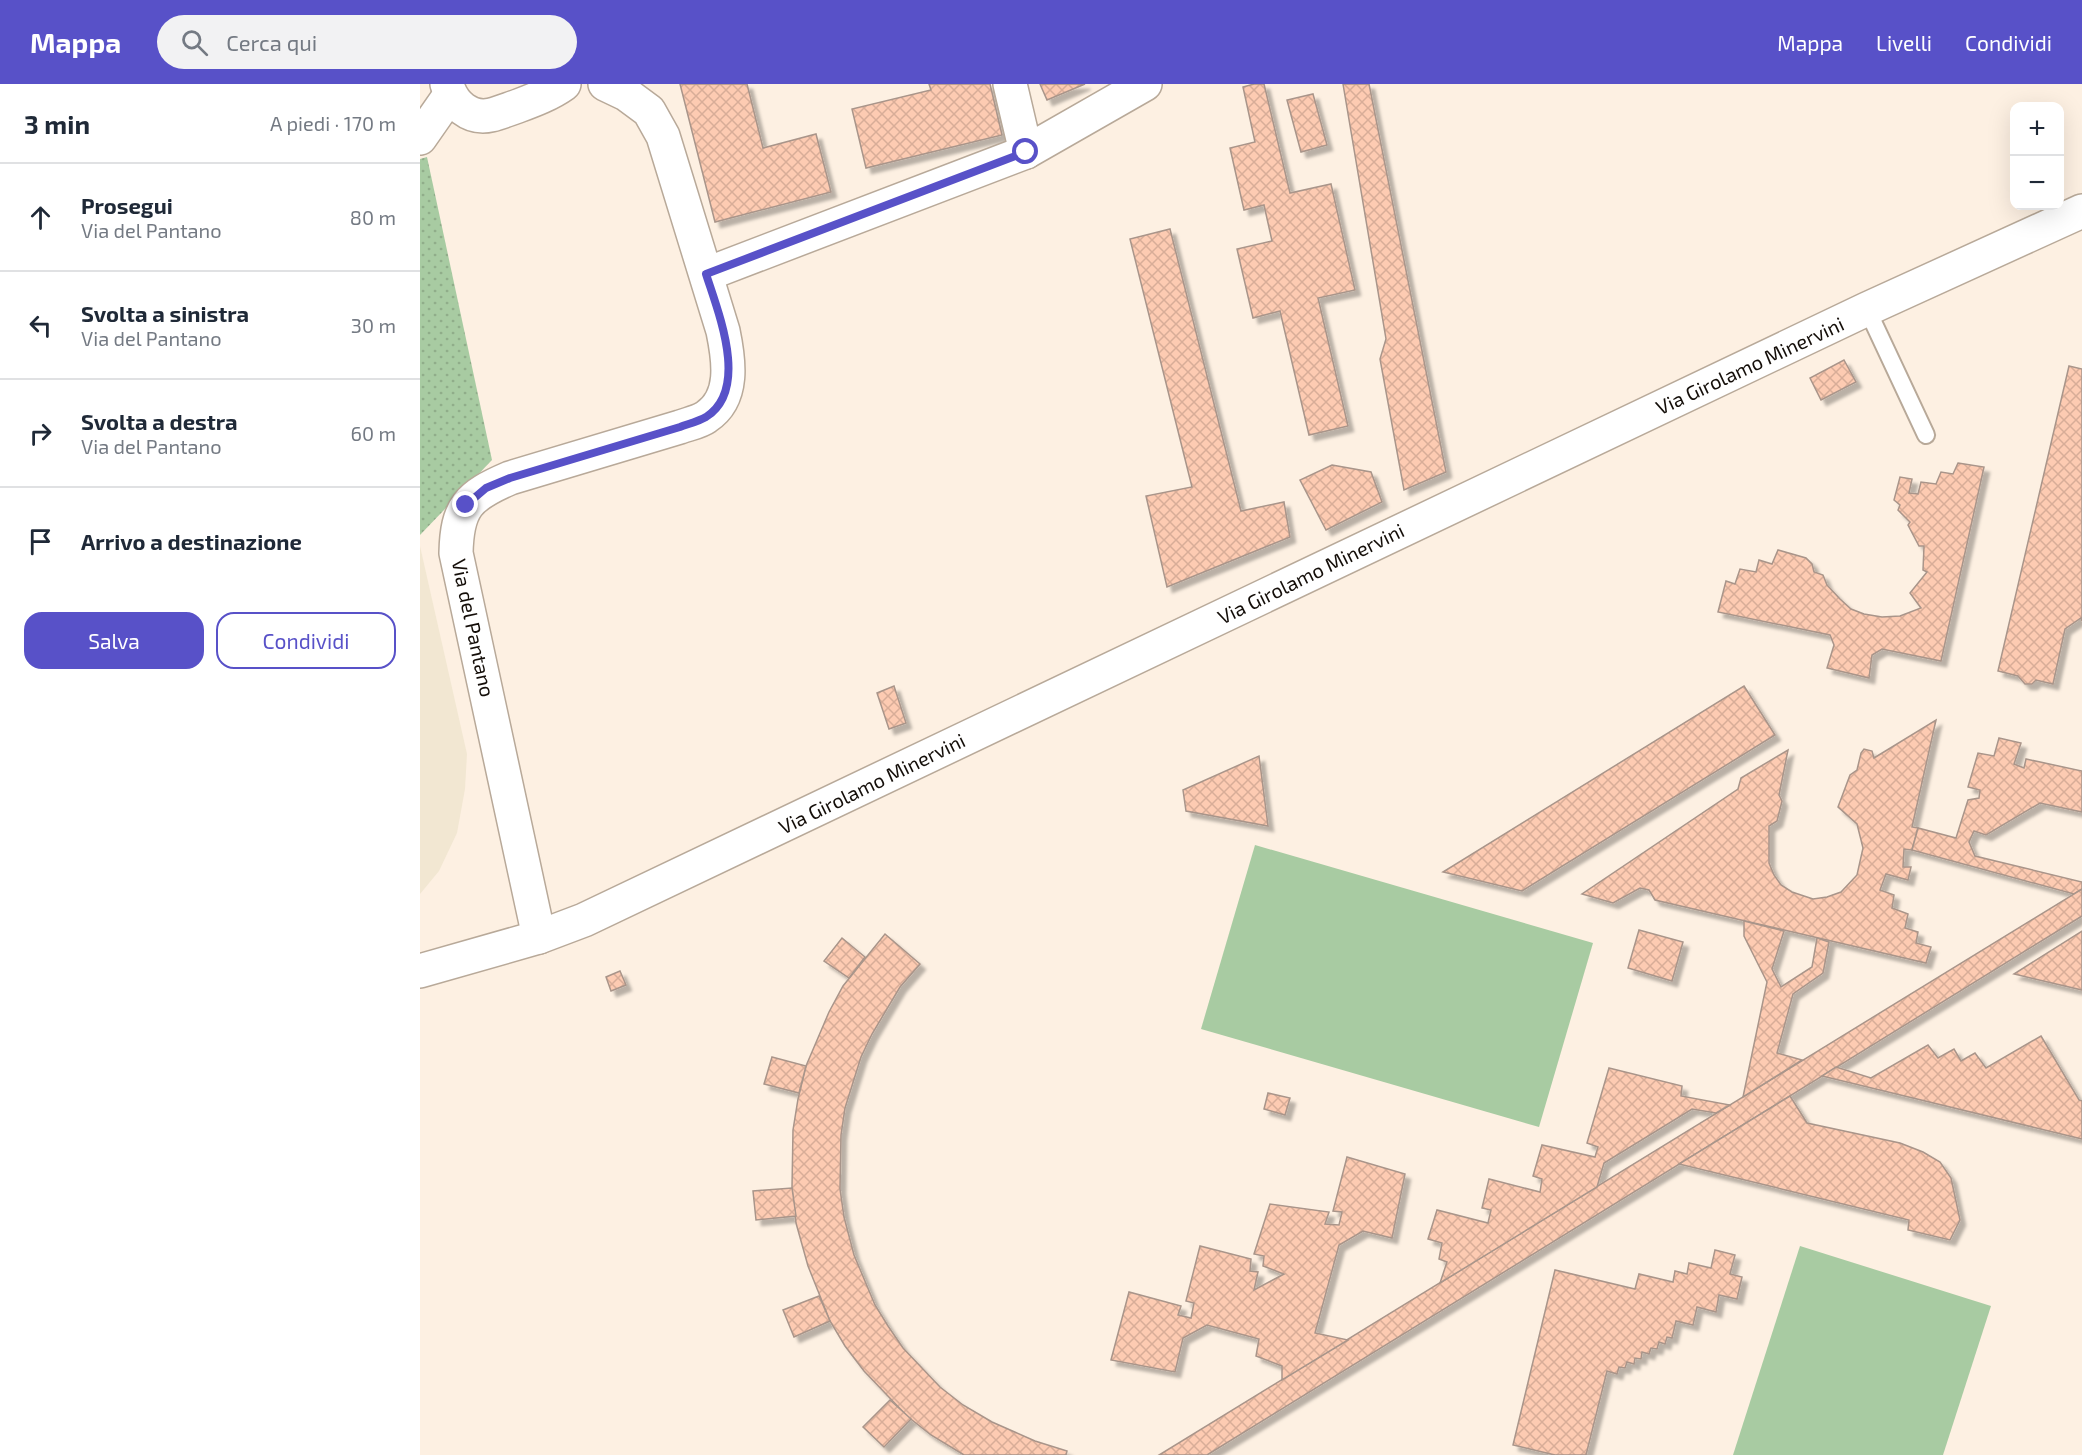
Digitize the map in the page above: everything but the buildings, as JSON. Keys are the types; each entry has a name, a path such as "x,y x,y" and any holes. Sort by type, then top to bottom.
{"street":[{"path":"449,90 456,104 465,110 477,115 490,116 540,98 564,84"},
{"name":"Via del Pantano","path":"540,937 456,553 457,529 466,505 486,488 707,417 724,398 729,358 723,331 663,136 649,111 626,94 605,84"},
{"path":"1010,84 1026,152"},
{"path":"706,274 1026,152 1145,84"},
{"path":"420,138 449,90"},
{"name":"Via Girolamo Minervini","path":"540,937 584,920 664,883 1867,309 2082,211"},
{"path":"420,971 540,937"}],"lane":[{"path":"1867,309 1926,435"}],"shaded area":[{"path":"420,546 467,754 465,789 457,833 439,871 420,894"}],"green space":[{"path":"427,157 492,460 420,535 420,159"},
{"path":"1255,845 1593,943 1539,1127 1201,1029"},
{"path":"1800,1246 1991,1306 1943,1455 1733,1455"}],"route":[{"path":"466,505 486,488 510,478 707,417 724,398 729,358 706,274 1026,152"}]}
